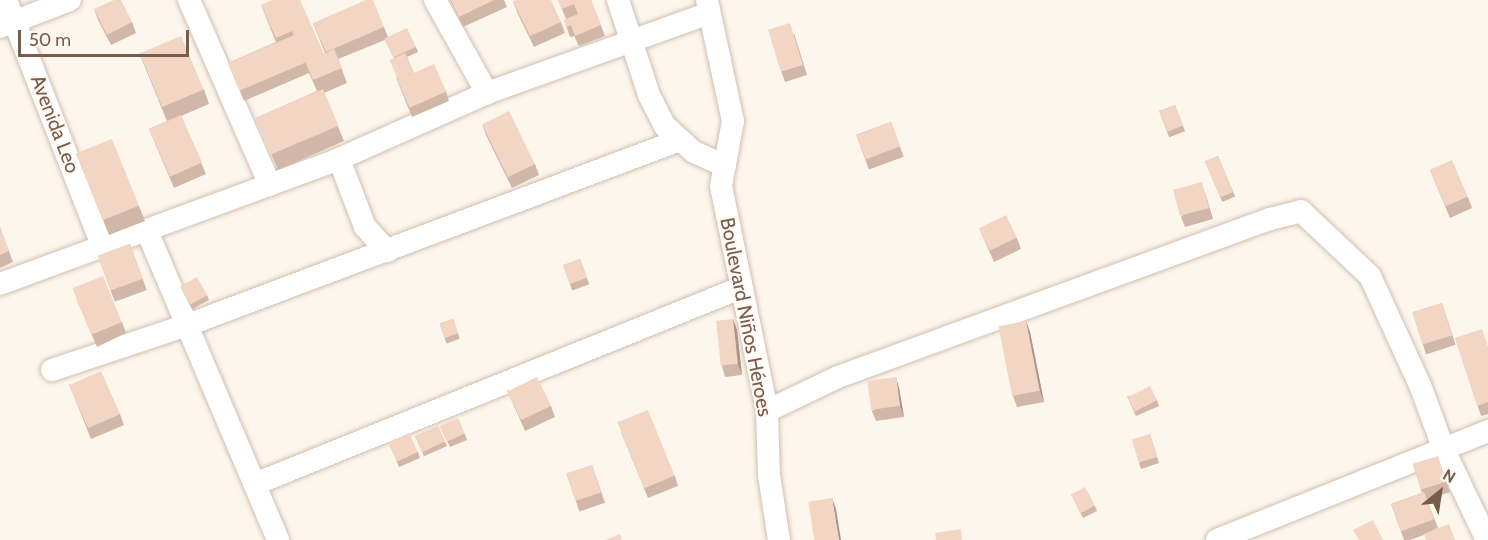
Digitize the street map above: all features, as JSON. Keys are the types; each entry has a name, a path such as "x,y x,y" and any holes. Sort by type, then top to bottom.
{"street":[{"name":"Avenida Leo","path":"6,0 7,24 103,248"},
{"path":"7,24 70,0"},
{"path":"189,0 270,185"},
{"path":"435,0 487,93"},
{"path":"618,0 649,95 665,126 694,152 725,166"},
{"path":"0,284 103,248 339,159 487,93 631,39 708,6"},
{"name":"Boulevard Niños Héroes","path":"708,6 733,121 721,186 766,411 769,475 779,540"},
{"path":"52,370 189,324 680,140"},
{"path":"339,159 365,227 387,251"},
{"path":"766,411 838,377 1270,219 1301,211 1370,276 1420,385 1443,450 1487,540"},
{"path":"147,231 189,324 278,540"},
{"path":"255,484 740,288"},
{"path":"1217,540 1488,431"}],"building":[{"path":"114,0 121,0 132,22 107,35 94,9"},
{"path":"272,0 300,0 324,54 334,49 342,68 313,80 292,31 276,38 261,5"},
{"path":"366,0 373,0 384,27 326,52 313,23"},
{"path":"451,0 494,0 459,17"},
{"path":"551,0 561,22 530,36 513,1"},
{"path":"558,0 591,0 601,25 575,36 571,25 566,27 564,20 578,14 574,4 562,9"},
{"path":"790,23 803,65 781,72 768,30"},
{"path":"407,28 416,47 393,58 384,39"},
{"path":"294,35 306,63 239,91 228,63"},
{"path":"181,36 204,89 162,107 140,54"},
{"path":"405,53 414,73 398,80 389,60"},
{"path":"434,64 446,91 410,108 397,80"},
{"path":"323,89 339,126 271,154 256,118"},
{"path":"1175,105 1183,125 1167,132 1159,111"},
{"path":"509,111 535,164 508,177 482,124"},
{"path":"181,115 202,163 170,177 149,129"},
{"path":"891,122 900,146 866,160 856,135"},
{"path":"112,139 139,206 103,220 76,154"},
{"path":"1218,156 1233,192 1220,197 1205,161"},
{"path":"1452,160 1468,197 1446,206 1430,169"},
{"path":"1202,182 1209,208 1180,216 1173,190"},
{"path":"1006,215 1017,237 990,251 979,228"},
{"path":"0,227 9,251 0,255"},
{"path":"130,244 143,279 111,290 98,256"},
{"path":"580,259 587,278 570,284 563,265"},
{"path":"103,276 122,322 91,335 72,288"},
{"path":"197,277 207,295 191,305 180,286"},
{"path":"1442,303 1452,336 1422,345 1412,312"},
{"path":"453,319 458,333 445,338 440,324"},
{"path":"733,319 738,364 721,366 716,321"},
{"path":"1026,321 1040,391 1012,396 999,326"},
{"path":"1482,329 1488,347 1488,402 1477,406 1455,338"},
{"path":"101,371 120,414 88,428 69,385"},
{"path":"537,377 551,406 521,420 507,391"},
{"path":"896,377 900,406 871,410 867,381"},
{"path":"1150,386 1157,400 1135,412 1128,397"},
{"path":"648,410 675,476 644,488 617,422"},
{"path":"458,418 465,434 447,442 440,426"},
{"path":"438,426 445,441 423,452 415,437"},
{"path":"409,433 418,452 397,462 388,443"},
{"path":"1150,434 1157,457 1139,463 1132,440"},
{"path":"1438,456 1446,482 1421,489 1413,464"},
{"path":"592,465 601,493 575,501 566,473"},
{"path":"1085,487 1095,506 1081,513 1071,495"},
{"path":"1424,492 1434,519 1401,531 1391,504"},
{"path":"832,498 839,540 814,540 808,502"},
{"path":"1373,520 1383,540 1359,540 1353,530"},
{"path":"1449,524 1455,540 1426,540 1424,534"},
{"path":"961,529 962,540 936,540 935,533"},
{"path":"620,534 622,540 606,540"}]}
